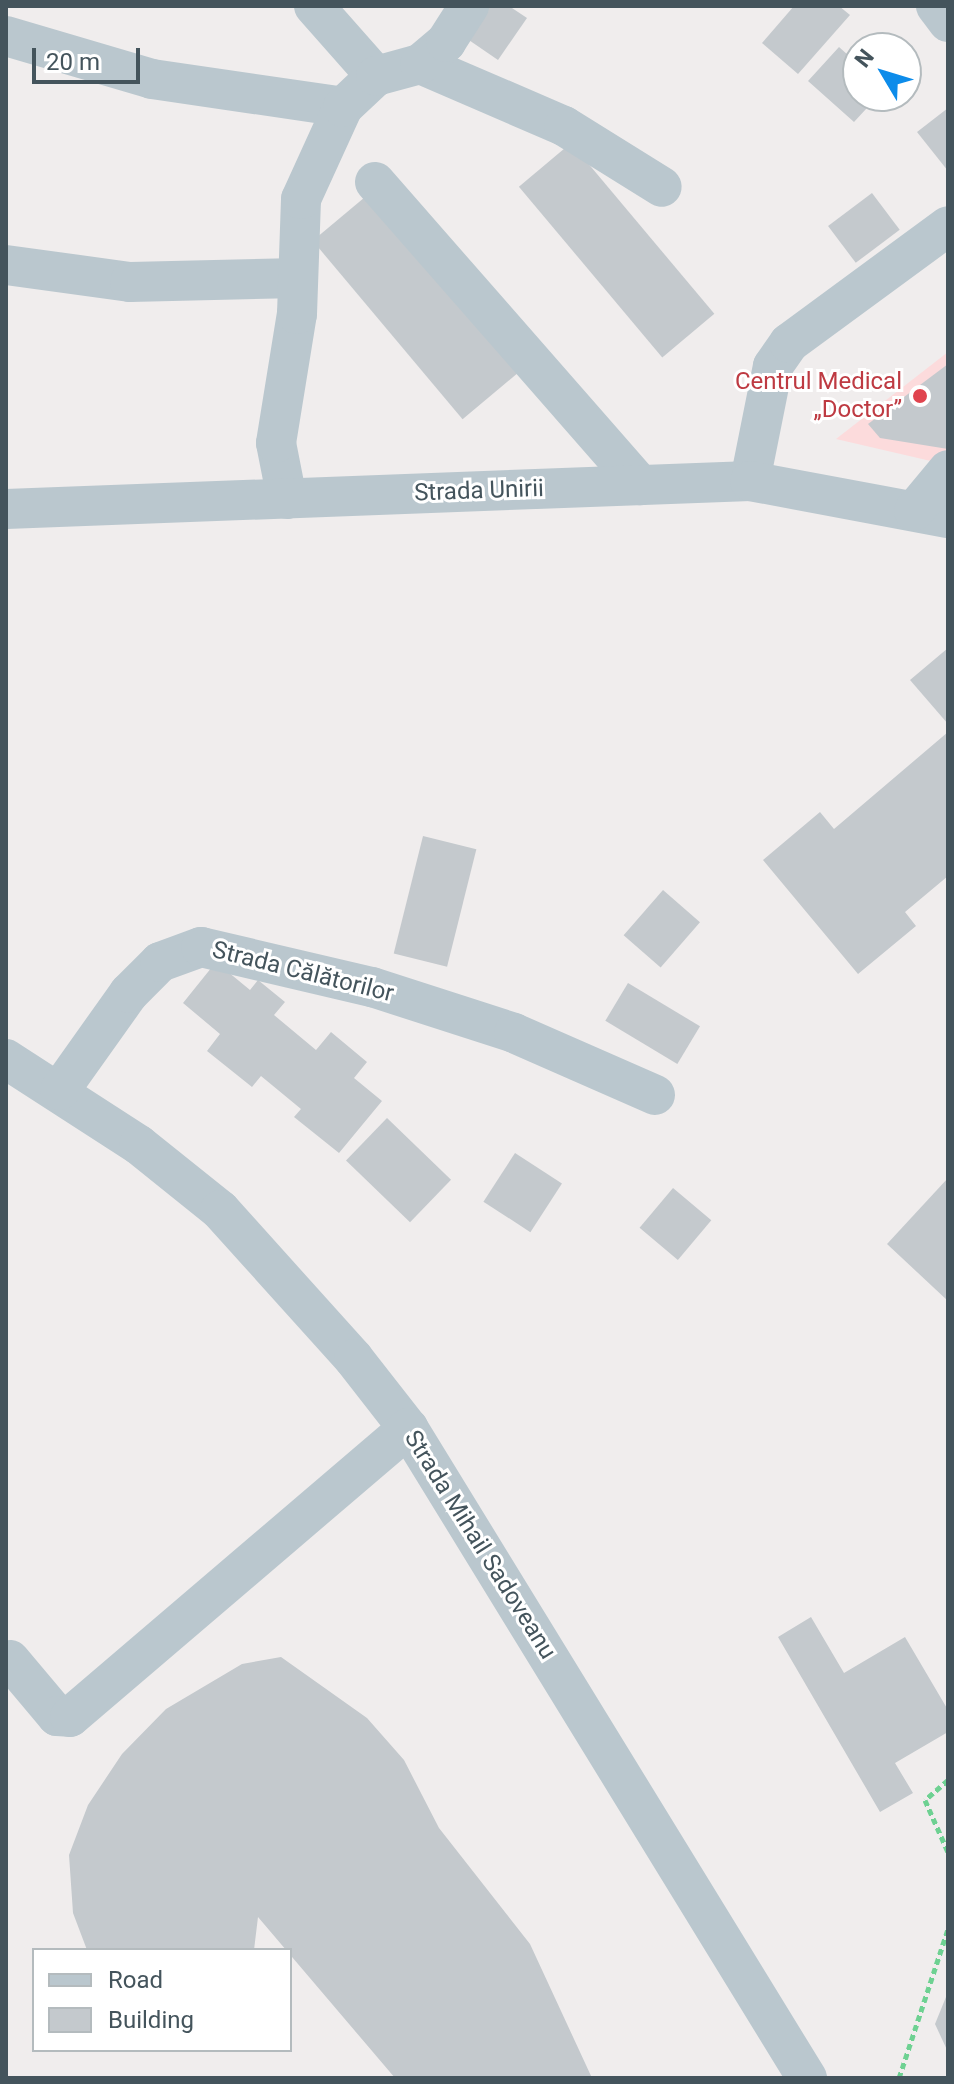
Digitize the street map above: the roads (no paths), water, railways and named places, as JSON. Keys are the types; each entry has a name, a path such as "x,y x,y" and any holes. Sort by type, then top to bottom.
{"street":[{"path":"314,6 376,76"},
{"path":"287,499 276,443 298,278 301,199 343,107 376,76 420,64 446,42 469,6"},
{"path":"936,6 948,22"},
{"path":"6,36 152,79 343,107"},
{"path":"420,64 564,126 662,187"},
{"path":"375,182 640,485"},
{"path":"750,481 773,366 789,343 948,226"},
{"path":"6,265 130,282 298,278"},
{"path":"931,515 948,470"},
{"name":"Strada Unirii","path":"6,509 750,481 931,515"},
{"name":"Strada Călătorilor","path":"60,1090 129,993 160,962 201,947 372,987 514,1033 655,1095"},
{"path":"6,1059 60,1090"},
{"name":"Strada Mihail Sadoveanu","path":"60,1090 220,1210 408,1428 801,2075"},
{"path":"10,1660 57,1716 70,1717 408,1428"}],"place":[{"name":"Centrul Medical „Doctor”","path":"920,396"}]}
